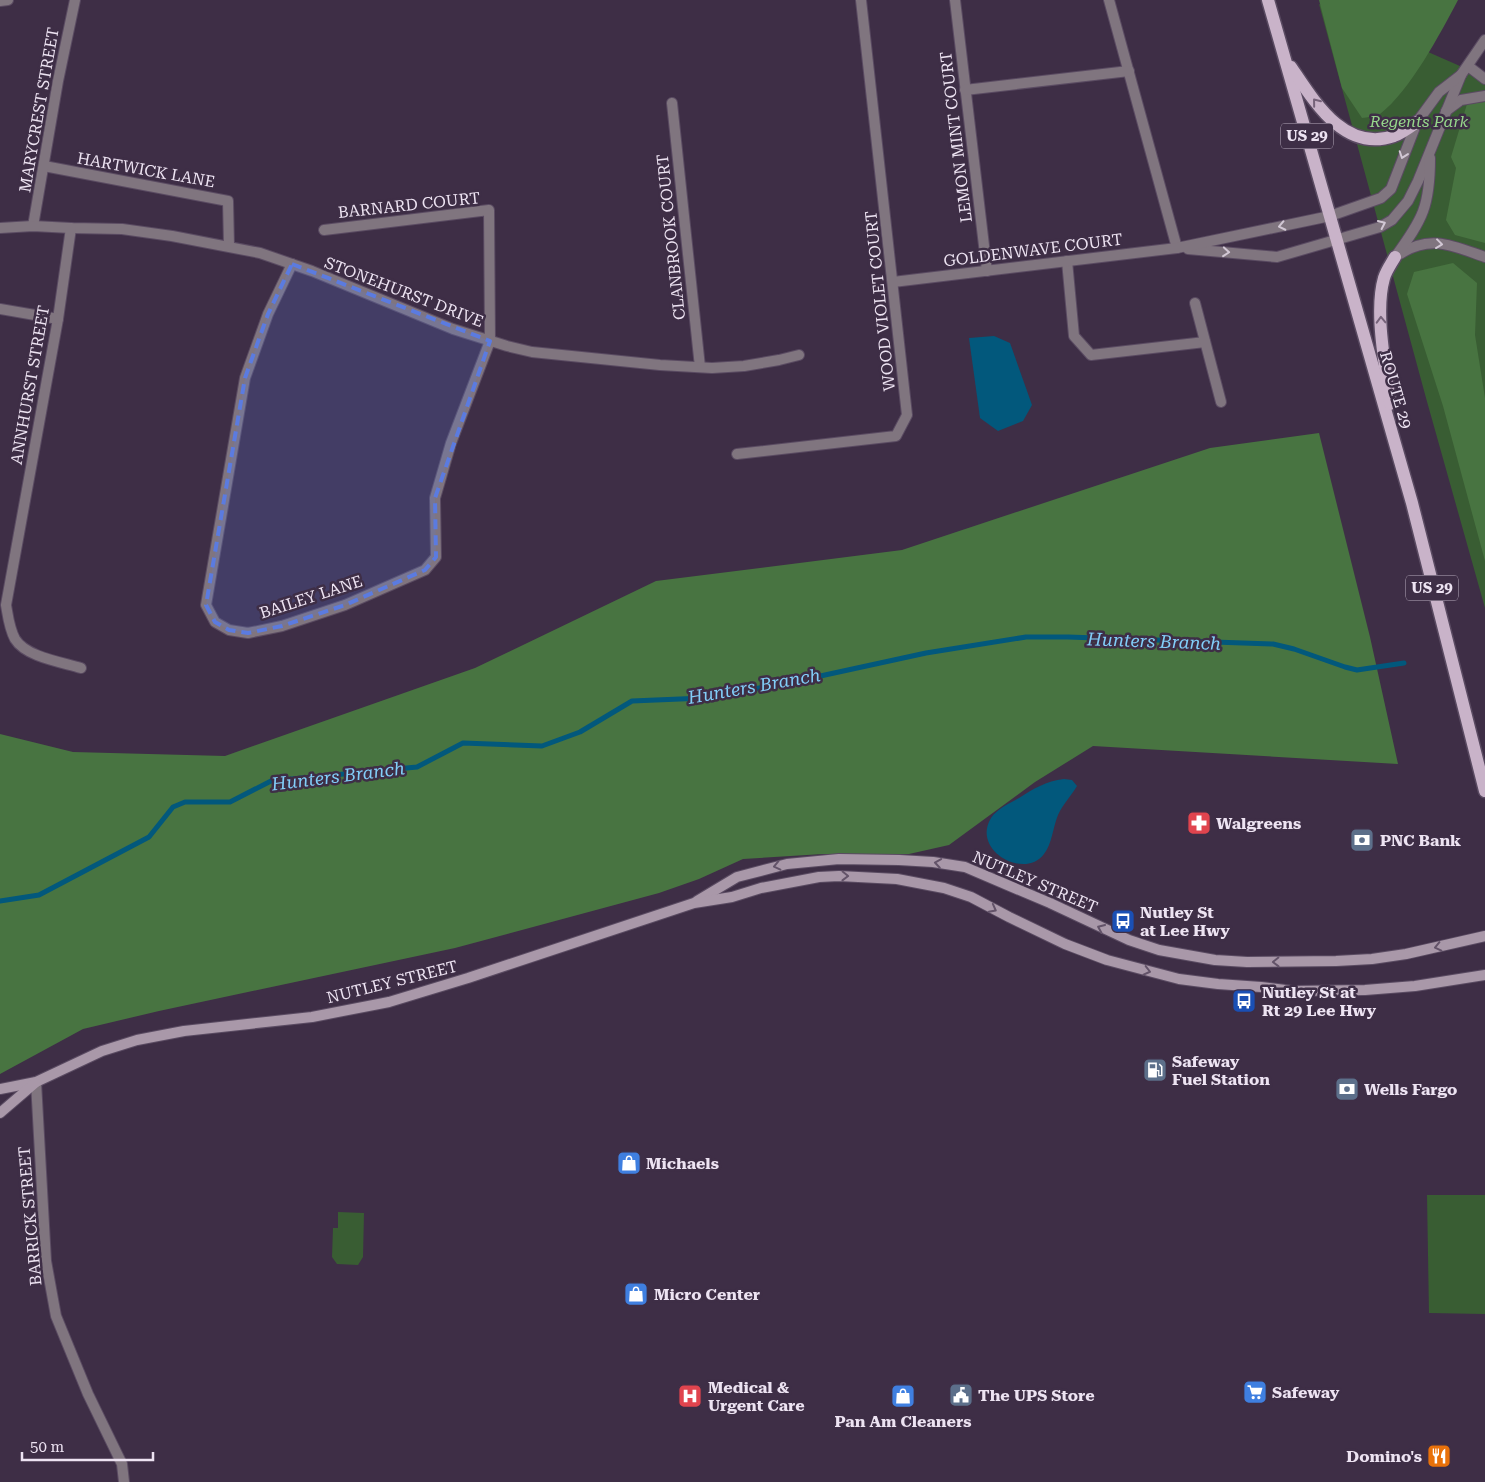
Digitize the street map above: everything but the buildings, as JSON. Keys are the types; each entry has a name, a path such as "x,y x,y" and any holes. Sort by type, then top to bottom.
{"main road":[{"name":"ROUTE 29","path":"1268,0 1412,503 1485,791"},
{"path":"1284,56 1315,102 1336,125 1350,134 1365,139 1380,139 1395,135 1417,122"},
{"path":"1393,439 1381,324 1381,295 1384,277 1395,258"},
{"name":"NUTLEY STREET","path":"694,903 737,877 787,864 839,859 898,860 933,862 965,867 1028,893 1129,940 1159,950 1215,960 1286,962 1372,959 1406,954 1485,936"},
{"name":"NUTLEY STREET","path":"0,1089 36,1082 102,1051 137,1040 184,1031 312,1017 389,1002 468,978 694,903 732,897 761,888 819,877 839,876 897,879 944,888 971,897 1065,944 1107,960 1179,978 1218,984 1293,991 1357,990 1415,986 1485,975"},
{"name":"NUTLEY STREET","path":"0,1113 36,1082"}],"street":[{"path":"0,1 8,0"},
{"name":"MARYCREST STREET","path":"33,226 58,82 75,0"},
{"name":"WOOD VIOLET COURT","path":"737,454 896,436 907,415 861,0"},
{"name":"LEMON MINT COURT","path":"955,0 987,271"},
{"path":"1109,0 1177,248"},
{"path":"1462,75 1485,40"},
{"path":"1475,56 1485,62"},
{"path":"1468,66 1485,79"},
{"path":"965,90 1129,71"},
{"name":"GOLDENWAVE COURT","path":"893,282 1177,248 1330,216 1381,198 1391,189 1417,122 1439,92 1462,75"},
{"name":"GOLDENWAVE COURT","path":"1177,248 1277,256 1380,227 1392,220 1408,200 1418,181 1462,75"},
{"path":"1446,111 1461,100 1485,96"},
{"name":"CLANBROOK COURT","path":"672,103 700,367"},
{"path":"1395,258 1421,218 1426,204 1430,184 1430,151"},
{"name":"HARTWICK LANE","path":"44,166 228,200 229,246"},
{"name":"BARNARD COURT","path":"324,230 489,210 490,341"},
{"name":"STONEHURST DRIVE","path":"0,228 33,226 122,229 229,246 260,253 453,329 532,352 660,365 700,367 744,366 800,355"},
{"name":"ANNHURST STREET","path":"3,605 58,319 71,228"},
{"path":"1395,258 1415,245 1429,243 1457,247 1485,258"},
{"path":"1067,261 1074,336 1091,355 1205,342"},
{"name":"BAILEY LANE","path":"292,264 268,314 245,378 221,508 206,605 215,622 229,630 248,633 282,626 345,605 425,570 436,556 435,498 451,443 490,341"},
{"path":"1195,303 1221,402"},
{"path":"0,309 58,319"},
{"path":"3,605 10,628 22,647 30,653 81,668"},
{"name":"BARRICK STREET","path":"36,1082 46,1261 56,1316 88,1394 122,1464 124,1482"}],"highlighted area":[{"path":"292,264 490,341 435,498 436,557 425,570 345,605 282,626 248,633 229,630 215,622 206,605 245,378 268,314"}],"green space":[{"path":"1319,0 1458,0 1424,61 1402,91 1380,114 1362,118 1342,88"},
{"name":"Regents Park","path":"1319,4 1469,70 1485,74 1485,608 1426,398"},
{"path":"1485,102 1485,243 1455,235 1446,220 1456,168 1451,157 1467,104"},
{"path":"1453,263 1477,283 1475,335 1485,398 1485,561 1443,406 1407,294 1414,272"},
{"path":"1319,433 1370,637 1398,764 1093,746 1035,782 949,845 909,854 823,854 743,859 699,879 659,893 455,948 83,1029 0,1074 0,734 73,752 225,756 475,668 656,581 902,550 1210,448"},
{"path":"1427,1195 1485,1195 1485,1314 1429,1313"},
{"path":"338,1212 364,1213 363,1257 358,1265 337,1264 332,1257 333,1228 338,1228"}],"water":[{"path":"994,336 1010,343 1032,405 1023,421 998,431 980,418 969,338"},
{"path":"1064,779 1072,780 1077,786 1058,815 1049,845 1044,854 1035,861 1025,864 1014,863 994,851 988,841 987,830 991,818 1004,806 1035,789"}],"waterway":[{"name":"Hunters Branch","path":"0,901 39,895 149,837 173,807 185,802 230,802 271,781 417,767 463,743 542,746 580,732 632,701 704,698 802,680 926,653 1026,637 1273,644 1357,670 1404,663"}],"place":[{"name":"Walgreens","path":"1199,823"},
{"name":"PNC Bank","path":"1362,840"},
{"name":"Nutley St at Lee Hwy","path":"1123,921"},
{"name":"Nutley St at Rt 29 Lee Hwy","path":"1244,1001"},
{"name":"Safeway Fuel Station","path":"1155,1070"},
{"name":"Wells Fargo","path":"1347,1089"},
{"name":"Michaels","path":"629,1163"},
{"name":"Micro Center","path":"636,1294"},
{"name":"Safeway","path":"1255,1392"},
{"name":"The UPS Store","path":"961,1395"},
{"name":"Medical & Urgent Care","path":"690,1396"},
{"name":"Pan Am Cleaners","path":"903,1396"},
{"name":"Domino's","path":"1439,1456"}]}
